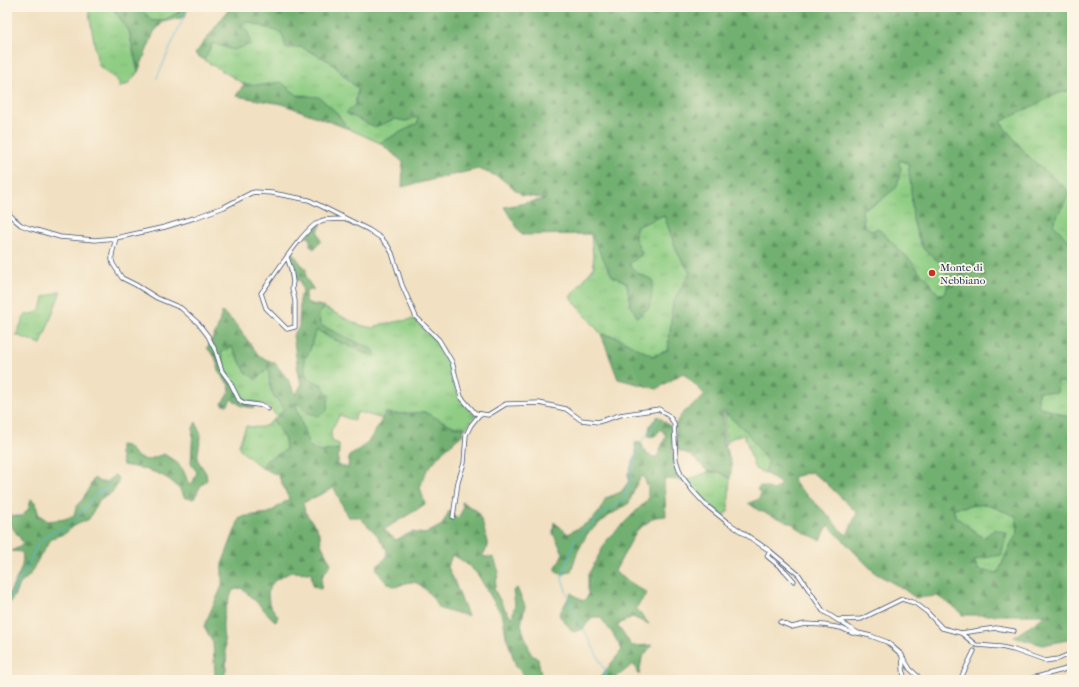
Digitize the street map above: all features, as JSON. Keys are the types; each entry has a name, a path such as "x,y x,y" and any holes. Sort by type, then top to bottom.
{"street":[{"path":"7,208 10,215 21,225 60,237 95,240 116,238 165,227 214,212 255,192 272,193 308,200 347,219 369,230 381,238 388,246 392,253 402,285 416,317 439,340 452,362 461,397 475,413 488,415 506,404 539,403 566,409 581,420 598,422 620,415 659,409 669,416 674,423 676,460 681,475 693,491 707,506 727,522 770,551 798,575 823,611 858,633"},
{"path":"287,257 293,282 292,288 295,301 295,327 287,329 266,308 261,294 287,257 312,226 321,220 347,219"},
{"path":"116,238 112,260 122,278 157,298 181,308 198,323 208,336 216,352 222,371 230,382 239,400 244,403 264,406 268,409"},
{"path":"452,517 458,482 464,463 466,435 471,424 480,414"},
{"path":"770,551 766,556 785,571 794,581"},
{"path":"836,620 861,619 902,599 915,603 927,612 942,628 961,633 992,628 1014,631"},
{"path":"780,622 792,627 814,624 841,628 852,633 871,636 887,642 902,655 910,669 922,680"},
{"path":"961,633 976,645 1001,647 1014,650 1045,661 1058,659 1072,654"},
{"path":"960,680 974,651"},
{"path":"902,655 904,680"},
{"path":"1025,680 1063,670 1072,666"}],"green space":[{"path":"88,7 112,7 129,31 138,72 128,84 119,88 119,82 98,65"},
{"path":"112,7 139,7 153,21 164,20 178,13 180,7 188,7 185,17 163,22 154,32 138,72 129,31"},
{"path":"139,7 180,7 178,13 164,20 153,21"},
{"path":"227,7 1072,7 1072,90 1059,93 1000,122 1030,158 1070,192 1053,224 1072,245 1072,384 1058,381 1057,393 1038,391 1038,406 1072,418 1072,639 1043,645 1014,637 1046,615 962,615 957,609 937,596 916,598 902,588 875,573 828,525 821,540 804,533 793,524 758,510 748,503 757,500 760,497 760,493 757,489 760,486 774,490 781,484 765,473 768,463 747,432 723,411 723,446 725,446 732,466 730,478 719,472 708,472 691,455 678,450 676,424 678,419 685,411 705,395 683,373 657,389 618,379 601,334 616,337 653,356 668,350 673,302 690,273 677,252 664,215 636,227 635,238 642,254 629,264 639,274 653,280 650,307 637,317 630,304 627,283 612,276 591,234 522,235 504,207 546,199 522,195 499,177 478,169 402,187 403,162 380,143 418,123 418,117 406,121 395,119 375,127 346,113 355,104 358,89 329,61 301,47 286,49 282,33 246,21 240,26 247,30 251,44 233,50 213,43 204,60 195,54 229,9","holes":["900,160 908,163 913,221 923,248 940,262 946,272 948,281 946,293 939,294 934,290 928,279 919,272 913,263 878,228 872,231 864,226 862,209 877,203 897,187 901,168 899,164","811,472 824,481 857,513 847,535 839,529 828,515 794,483 793,477","985,504 1016,516 1018,533 1011,544 998,573 978,570 974,560 1001,555 1007,533 995,529 983,538 955,516 953,508"]},
{"path":"246,21 282,33 301,47 329,61 358,89 355,104 346,113 378,125 395,119 406,121 418,117 418,123 380,143 349,129 335,111 319,98 297,95 281,82 264,85 244,84 204,60 213,43 233,50 240,26"},
{"path":"281,82 297,95 319,97 335,111 349,129 282,104 236,96 244,84 264,85"},
{"path":"1072,90 1072,245 1053,224 1029,160 1000,122 1059,93"},
{"path":"900,160 908,163 913,217 918,238 925,251 945,269 948,282 946,293 939,295 934,290 928,279 919,272 913,263 878,228 872,232 864,226 862,209 878,203"},
{"path":"664,215 677,252 690,273 673,302 668,351 653,356 616,337 601,334 570,297 594,267 591,234 612,275 627,283 630,304 653,280 639,274 629,264 642,254 635,238 636,227"},
{"path":"322,223 318,231 321,242 314,249 310,246 310,237 305,237 313,228"},
{"path":"292,252 306,269 306,278 314,290 306,291 306,301 310,304 325,308 319,314 320,325 374,350 375,356 363,353 330,338 317,330 310,350 304,359 306,377 322,385 329,396 327,410 319,416 308,413 299,404 295,403 309,446 320,452 339,449 338,465 348,468 349,456 355,453 371,438 385,413 402,414 424,412 455,427 464,427 462,435 443,451 427,470 420,487 425,504 384,530 396,540 412,532 425,534 442,525 449,511 458,518 463,509 462,502 477,511 483,524 488,547 482,556 494,558 499,572 494,589 504,608 512,618 515,604 513,591 517,588 525,606 521,625 531,654 538,659 542,680 528,680 516,666 506,636 503,617 478,575 470,566 452,555 448,567 468,616 440,609 428,592 415,583 408,582 396,587 389,584 382,577 376,567 386,558 387,550 377,535 359,517 348,517 334,488 303,503 305,512 320,535 321,544 331,564 322,577 321,589 313,587 311,573 291,572 274,581 268,591 269,604 278,616 276,622 241,588 233,590 226,606 223,623 226,660 225,674 222,680 211,680 215,674 213,643 204,626 222,586 222,564 240,517 269,513 289,499 278,475 262,468 267,460 286,450 285,440 273,420 285,409 271,390 269,381 269,367 256,380 246,372 231,346 221,353 225,370 245,401 256,403 254,408 242,406 231,399 228,405 223,405 222,403 230,391 229,385 220,374 215,357 207,348 217,330 222,312 234,322 260,357 275,363 289,381 296,395 301,385 293,335 299,327 300,296 303,292 300,280 296,280 294,268 288,257"},
{"path":"61,291 41,344 16,335 25,315 39,311 41,309 44,297"},
{"path":"325,308 359,325 373,328 382,324 414,319 437,341 449,361 458,396 471,412 476,415 465,429 464,427 455,427 424,412 402,414 386,413 383,419 358,412 353,421 340,415 331,431 332,441 339,444 339,449 320,452 309,446 295,402 308,413 322,385 306,377 304,359 310,350 317,330 363,353 351,340 320,325 319,314"},
{"path":"231,346 246,372 264,373 269,366 274,397 285,409 277,417 267,406 263,404 245,401 225,370 221,353"},
{"path":"1058,381 1072,384 1072,418 1038,406 1038,390"},
{"path":"725,413 747,432 769,463 765,473 755,469 744,434 730,439 725,446"},
{"path":"658,416 672,428 676,469 683,480 664,479 666,516 655,517 637,530 615,571 620,576 647,593 636,608 649,624 632,617 617,625 632,646 652,645 642,658 639,675 633,664 613,680 598,680 622,650 613,634 600,617 592,617 583,629 573,632 559,615 571,593 583,601 588,596 588,575 607,540 648,499 648,488 643,475 636,485 629,503 604,519 587,534 577,553 571,571 562,575 555,570 563,553 553,533 554,522 568,534 593,519 600,511 606,498 621,492 629,481 628,474 636,454 635,443 641,442 648,455 657,457 666,436 661,429 655,436 648,437 650,425"},
{"path":"273,420 285,440 286,450 267,460 262,468 240,450 239,445 246,426 261,427 267,425"},
{"path":"196,422 201,435 197,459 206,473 207,480 200,487 194,499 185,498 173,483 159,474 123,465 120,454 120,445 127,446 138,457 147,460 164,454 181,467 189,485 193,482 197,472 191,464 193,428"},
{"path":"708,472 719,472 730,478 728,511 724,516 699,495 687,480"},
{"path":"115,475 119,479 114,490 107,496 100,499 89,519 72,527 66,533 52,538 29,576 20,584 11,602 7,606 10,592 22,566 23,559 22,552 12,551 24,544 7,520 7,511 12,516 22,516 29,508 31,499 35,502 39,515 48,521 65,519 74,515 77,505 83,499 94,478 100,482 106,482"},
{"path":"985,504 1016,516 1018,533 1011,544 998,573 978,570 974,560 983,538 955,517 953,508"}],"waterway":[{"path":"157,78 188,7"},
{"path":"605,680 606,672 570,603 562,578 575,539 601,515 623,500 630,482 637,448 657,422"},
{"path":"7,602 19,579 25,572 37,545 49,533 64,528 75,520 97,493 109,487"}],"place":[{"name":"Monte di Nebbiano","path":"932,273"}]}
